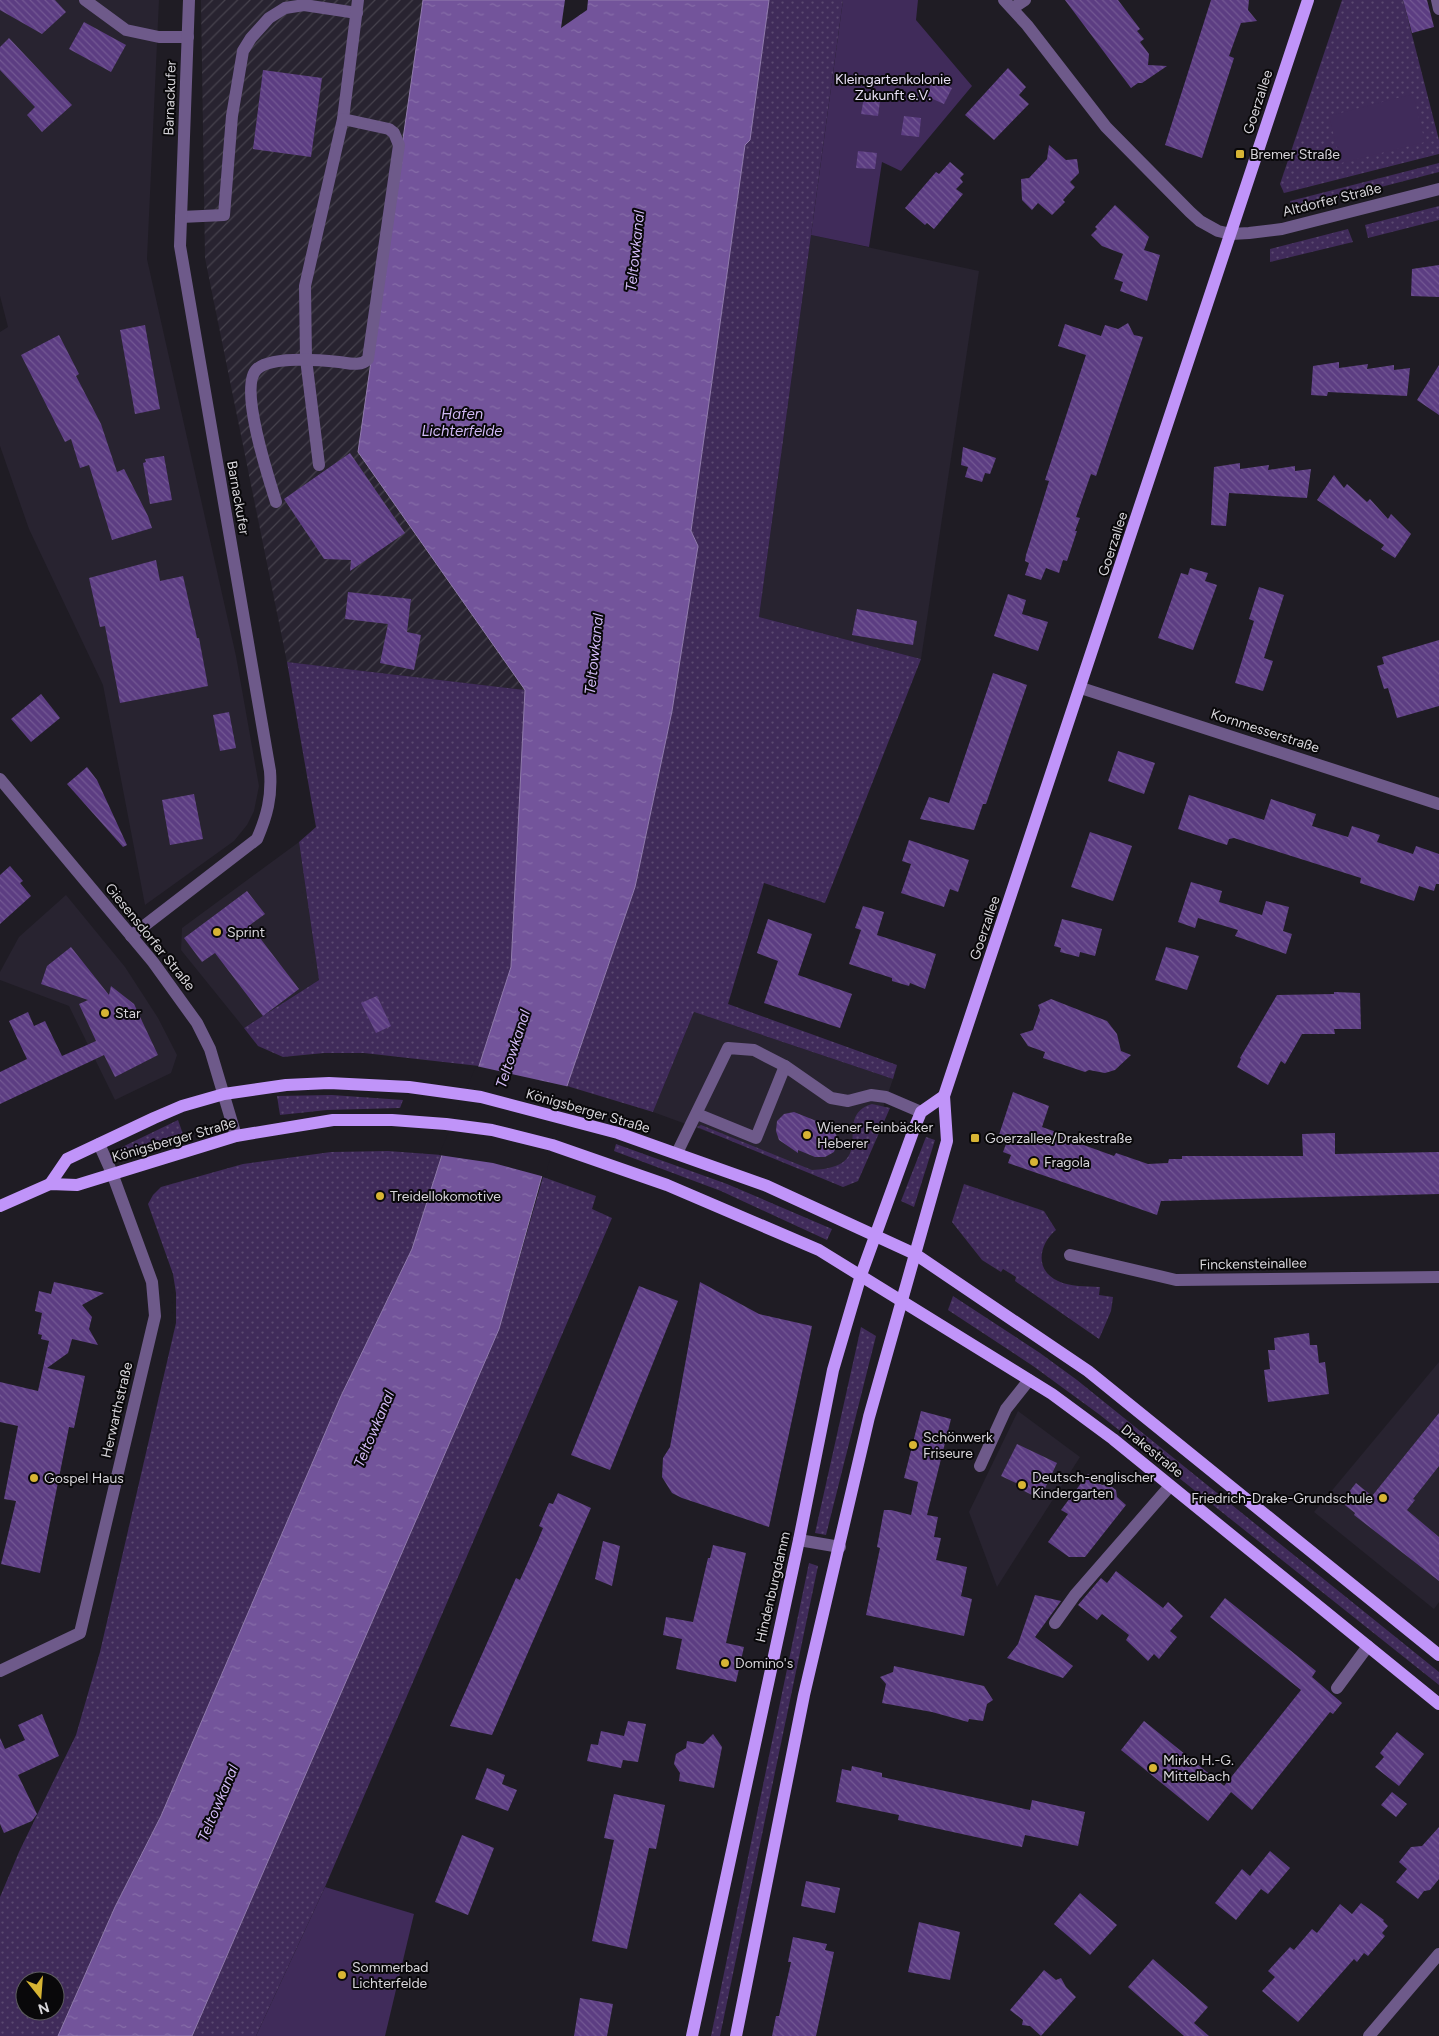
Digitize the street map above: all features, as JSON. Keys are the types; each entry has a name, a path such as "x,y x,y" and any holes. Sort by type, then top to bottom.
{"main road":[{"name":"Goerzallee","path":"915,1254 948,1141 944,1096 1308,0"},
{"name":"Königsberger Straße","path":"50,1184 67,1159 182,1106 224,1094 286,1085 329,1083 409,1087 481,1097 618,1133 767,1186 915,1254"},
{"path":"876,1235 922,1112 944,1096"},
{"name":"Königsberger Straße","path":"0,1206 50,1184 77,1185 236,1136 333,1120 398,1120 492,1130 552,1145 608,1164 684,1192 819,1250 901,1300"},
{"name":"Hindenburgdamm","path":"692,2036 800,1540 833,1370 861,1275 876,1235"},
{"path":"736,2036 804,1695 869,1417 915,1254"},
{"name":"Drakestraße","path":"915,1254 1088,1371 1439,1655"},
{"name":"Drakestraße","path":"901,1300 1029,1380 1105,1434 1439,1704"}],"street":[{"path":"85,0 126,30 158,37 188,37"},
{"name":"Barnackufer","path":"131,936 256,839 267,816 271,790 270,771 180,246 189,0"},
{"path":"1025,0 1008,4 1106,127 1200,221 1230,234"},
{"path":"1437,0 1439,9"},
{"path":"181,217 224,215 232,116 243,51 251,38 270,18 285,8 304,5 357,6 343,119 305,286 306,358 319,465"},
{"path":"276,502 258,442 250,386 251,378 256,370 263,365 306,358 357,364 368,359 400,145 398,138 389,130 343,119"},
{"name":"Altdorfer Straße","path":"1230,234 1282,228 1439,189"},
{"name":"Kornmesserstraße","path":"1081,688 1439,804"},
{"name":"Giesensdorfer Straße","path":"0,779 131,936 197,1023 210,1049 236,1136"},
{"path":"677,1153 728,1048 754,1050 785,1066 831,1098 848,1101 871,1095 886,1097 922,1112"},
{"path":"697,1114 756,1138 785,1066"},
{"name":"Herwarthstraße","path":"0,1671 80,1632 155,1316 152,1282 112,1173 99,1144"},
{"name":"Finckensteinallee","path":"1070,1255 1176,1280 1439,1277"},
{"path":"980,1466 1006,1409 1029,1380"},
{"path":"1055,1623 1075,1595 1170,1486"},
{"path":"800,1540 840,1547"},
{"path":"1337,1688 1368,1646"},
{"path":"1369,2036 1439,1954"}],"shaded area":[{"path":"0,0 159,0 147,259 236,656 259,786 254,811 247,825 234,841 145,905 103,685 29,529 0,446 0,332 8,327 0,296"},
{"path":"201,0 423,0 358,452 525,690 287,662 205,258"},
{"path":"811,235 979,271 921,659 759,617"},
{"path":"299,842 319,980 244,1028 181,950 182,928"},
{"path":"66,895 125,967 158,1018 177,1055 171,1073 115,1100 69,1006 0,980 0,972 19,937"},
{"path":"694,1012 893,1079 858,1181 843,1187 771,1155 653,1112"},
{"name":"Friedrich-Drake-Grundschule","path":"1439,1362 1439,1602 1434,1609 1314,1512"},
{"name":"Deutsch-englischer Kindergarten","path":"1018,1411 1080,1457 997,1587 969,1512"}],"green space":[{"path":"769,0 843,0 759,617 921,659 825,903 764,883 728,1004 897,1065 893,1079 694,1012 653,1112 567,1086 635,887 672,711 698,546 691,531 745,145 750,140"},
{"name":"Kleingartenkolonie Zukunft e.V.","path":"843,0 918,0 916,20 972,86 901,171 882,162 869,247 811,235"},
{"path":"1342,0 1403,0 1439,140 1439,154 1284,193 1280,184"},
{"path":"1413,94 1425,142 1341,163 1329,116"},
{"path":"1439,163 1439,172 1292,210 1290,201"},
{"path":"1439,206 1439,220 1368,238 1365,225"},
{"path":"1348,229 1353,242 1270,262 1270,249"},
{"path":"287,662 525,690 511,967 479,1066 364,1053 324,1053 283,1057 258,1046 244,1028 319,980 299,842 316,827"},
{"path":"332,1095 403,1100 400,1108 327,1110 280,1115 277,1096"},
{"path":"872,1104 890,1108 858,1181 843,1187 697,1127 701,1125 812,1170 833,1167 845,1160 851,1151 854,1119 860,1110"},
{"path":"178,1120 184,1137 118,1157 116,1150"},
{"path":"926,1137 935,1140 914,1207 901,1201"},
{"path":"616,1144 727,1184 832,1229 827,1240 721,1191 614,1151"},
{"path":"388,1151 442,1155 412,1249 341,1396 161,1816 115,1907 65,2020 65,1971 15,1971 15,2021 65,2021 58,2036 0,2036 0,1897 19,1852 76,1735 100,1652 176,1323 176,1293 173,1274 148,1204 161,1187 243,1164 331,1152"},
{"path":"543,1177 596,1196 592,1209 612,1218 325,1887 256,2036 192,2036 499,1329"},
{"path":"964,1184 1044,1211 1056,1230 1050,1236 1043,1249 1042,1264 1045,1270 1050,1276 1063,1283 1100,1287 1099,1295 1113,1297 1111,1311 1099,1339 1015,1281 1016,1277 1003,1269 1001,1272 982,1260 952,1222"},
{"path":"953,1296 1040,1353 1077,1380 1439,1672 1439,1685 1100,1415 1033,1366 948,1310"},
{"path":"861,1327 876,1336 826,1535 815,1533"},
{"path":"809,1563 818,1566 720,2036 711,2036"},
{"name":"Sommerbad Lichterfelde","path":"325,1887 414,1914 385,2036 256,2036"}],"water":[{"path":"423,0 769,0 750,140 745,145 691,531 698,546 672,711 635,887 567,1086 499,1329 192,2036 58,2036 115,1907 161,1816 341,1396 412,1249 442,1155 479,1066 511,967 525,690 358,452"}],"pier":[{"path":"565,0 588,0 587,10 561,28"},
{"path":"476,1066 570,1087 545,1177 493,1163 439,1155"}],"building":[{"path":"0,0 55,0 66,12 42,34 0,10"},
{"path":"1065,0 1118,0 1140,29 1137,31 1144,39 1140,42 1149,54 1148,65 1167,66 1131,88"},
{"path":"1211,0 1249,0 1248,10 1257,21 1241,23 1229,56 1234,58 1202,158 1165,145"},
{"path":"1403,0 1427,0 1434,27 1412,33"},
{"path":"84,22 126,45 111,72 69,49"},
{"path":"9,38 72,105 42,132 27,115 35,107 0,70 0,47"},
{"path":"1008,68 1026,87 1019,95 1029,104 994,140 965,115"},
{"path":"263,70 322,78 311,157 253,149"},
{"path":"933,80 952,88 944,104 926,96"},
{"path":"865,92 881,94 878,116 861,114"},
{"path":"904,116 921,118 919,137 901,135"},
{"path":"1049,145 1066,160 1077,159 1079,173 1070,182 1075,187 1063,200 1065,202 1052,215 1038,203 1032,210 1022,200 1021,179 1029,178 1047,159"},
{"path":"858,151 877,153 875,169 856,168"},
{"path":"950,162 964,174 960,178 963,182 956,189 963,194 934,229 927,223 925,225 905,208 936,172 939,174"},
{"path":"1115,205 1149,237 1144,250 1160,255 1147,301 1120,291 1123,282 1114,279 1123,254 1102,246 1091,235 1097,229 1095,227"},
{"path":"1439,265 1439,297 1411,296 1412,269"},
{"path":"1128,323 1134,335 1143,337 1096,476 1091,474 1076,517 1080,518 1067,561 1063,560 1059,573 1046,568 1041,580 1025,575 1029,563 1025,561 1026,555 1049,481 1045,480 1086,355 1058,346 1065,324 1101,336 1105,325 1118,329"},
{"path":"145,325 160,409 135,414 120,330"},
{"path":"59,335 79,374 76,376 101,424 117,472 124,469 148,516 152,528 112,540 89,465 80,468 71,439 65,442 21,355"},
{"path":"1339,362 1339,368 1368,364 1367,369 1394,365 1394,370 1410,368 1407,396 1328,392 1327,396 1311,395 1313,366"},
{"path":"1439,365 1439,415 1417,400"},
{"path":"963,447 996,458 990,474 985,473 982,482 965,477 968,467 961,465"},
{"path":"350,453 405,533 350,571 351,560 324,559 284,499"},
{"path":"164,456 172,500 150,504 143,463 146,462 145,459"},
{"path":"1240,463 1240,469 1269,465 1268,470 1295,466 1295,471 1311,469 1307,498 1229,493 1226,526 1211,525 1214,467"},
{"path":"1334,475 1344,488 1347,484 1367,502 1370,499 1388,519 1391,514 1411,534 1395,558 1381,549 1384,545 1317,500"},
{"path":"156,560 160,581 183,576 197,638 199,638 208,686 120,703 105,626 100,627 89,578"},
{"path":"1190,568 1208,573 1205,581 1217,585 1193,650 1158,638 1181,573 1188,575"},
{"path":"1259,587 1284,595 1264,658 1273,661 1263,691 1235,683 1254,621 1249,619"},
{"path":"348,592 411,599 407,632 421,635 414,670 380,663 388,624 345,619"},
{"path":"1008,594 1026,600 1022,614 1048,622 1038,651 994,636"},
{"path":"857,609 917,621 913,645 852,635"},
{"path":"1439,640 1439,706 1397,718 1388,688 1384,689 1377,666 1384,664 1382,657"},
{"path":"993,673 1027,685 986,804 983,804 974,830 920,819 929,797 949,803"},
{"path":"41,694 60,718 31,742 11,719"},
{"path":"229,712 236,748 220,751 213,715"},
{"path":"1118,751 1155,763 1144,794 1108,781"},
{"path":"87,767 97,780 127,845 123,847 67,784"},
{"path":"194,794 203,839 170,845 162,800"},
{"path":"1189,795 1264,820 1271,799 1316,814 1312,826 1348,837 1352,826 1380,835 1377,842 1413,854 1416,846 1439,854 1439,884 1436,884 1434,891 1419,886 1414,901 1360,883 1361,878 1234,838 1229,839 1227,845 1178,829"},
{"path":"1090,832 1132,846 1113,901 1071,887"},
{"path":"909,840 969,860 958,892 950,889 944,907 901,893 911,864 902,861"},
{"path":"10,866 23,881 20,883 31,896 0,924 0,875"},
{"path":"1191,882 1222,891 1219,902 1262,915 1266,901 1289,907 1283,931 1292,934 1286,954 1235,936 1238,930 1198,918 1195,928 1178,922"},
{"path":"247,891 265,914 250,925 299,989 263,1016 215,953 202,962 184,938"},
{"path":"863,906 884,912 877,935 936,954 925,989 910,983 909,986 892,981 892,978 849,964 861,930 855,928"},
{"path":"768,919 812,934 798,975 852,994 840,1028 764,1003 778,961 757,953"},
{"path":"1062,919 1102,929 1095,956 1080,952 1079,957 1060,952 1061,948 1054,946"},
{"path":"71,947 109,995 111,986 134,1004 158,1055 115,1077 104,1055 0,1104 0,1072 27,1059 9,1021 28,1012 34,1026 45,1021 62,1056 96,1041 79,1004 88,1000 41,984 47,966"},
{"path":"1166,947 1199,956 1187,990 1155,980"},
{"path":"1334,992 1360,993 1361,1029 1334,1029 1335,1034 1302,1034 1285,1064 1281,1061 1268,1085 1237,1067 1240,1058 1277,995 1334,994"},
{"path":"377,996 391,1026 376,1033 361,1003"},
{"path":"1051,999 1107,1021 1117,1034 1121,1051 1131,1055 1115,1070 1105,1073 1089,1070 1085,1072 1043,1058 1045,1052 1028,1046 1020,1034 1033,1030 1040,1010 1038,1005"},
{"path":"1013,1092 1049,1106 1042,1127 1079,1140 1078,1143 1114,1156 1116,1153 1148,1164 1168,1163 1169,1159 1182,1159 1182,1156 1303,1156 1302,1134 1335,1133 1335,1154 1439,1152 1439,1194 1161,1201 1157,1215 1008,1163 1011,1155 1003,1152 1006,1144 997,1141"},
{"name":"Wiener Feinbäcker Heberer","path":"794,1112 829,1126 834,1130 838,1139 834,1152 825,1157 815,1157 798,1150 798,1153 779,1140 776,1131 777,1121 784,1114"},
{"path":"54,1282 104,1293 82,1305 92,1317 89,1329 98,1345 72,1339 68,1353 47,1368 85,1376 74,1428 69,1427 40,1573 1,1564 16,1501 4,1499 18,1426 0,1422 0,1382 38,1391 49,1341 41,1339 42,1335 38,1334 42,1313 35,1311 39,1291 51,1294"},
{"path":"700,1282 759,1314 812,1326 769,1527 682,1498 672,1493 662,1477 663,1458 670,1447"},
{"path":"639,1286 678,1301 610,1470 571,1455"},
{"path":"1309,1333 1310,1345 1317,1345 1319,1363 1325,1362 1329,1394 1268,1402 1264,1370 1270,1369 1268,1350 1275,1350 1274,1338"},
{"path":"921,1411 951,1419 927,1515 938,1517 934,1537 941,1538 936,1560 967,1567 961,1596 972,1599 964,1636 866,1615 880,1548 877,1547 884,1510 911,1515 918,1482 904,1478"},
{"path":"1439,1413 1439,1466 1413,1499 1415,1500 1407,1510 1439,1537 1439,1581 1354,1515 1355,1513 1341,1502 1356,1483 1372,1496"},
{"path":"1017,1444 1057,1463 1040,1499 1018,1488 1020,1485 1001,1476"},
{"path":"1088,1474 1102,1485 1108,1484 1116,1490 1117,1497 1126,1505 1085,1557 1069,1557 1048,1542 1068,1514 1061,1510"},
{"path":"558,1493 591,1508 492,1735 450,1726 516,1578 520,1580 538,1540 543,1528 539,1526 549,1503 553,1504"},
{"path":"603,1541 620,1546 612,1586 595,1579"},
{"path":"713,1545 746,1553 726,1643 744,1647 736,1682 676,1669 682,1639 663,1635 666,1617 693,1622 708,1558 710,1558"},
{"path":"1116,1571 1163,1608 1168,1602 1183,1616 1170,1631 1177,1637 1159,1659 1154,1654 1148,1661 1126,1640 1129,1635 1102,1614 1097,1620 1078,1605 1101,1578 1107,1583"},
{"path":"1035,1595 1061,1601 1035,1637 1073,1666 1063,1678 1007,1658 1018,1644"},
{"path":"1225,1598 1316,1671 1312,1677 1342,1703 1333,1714 1330,1712 1252,1810 1231,1792 1208,1821 1121,1750 1144,1721 1224,1786 1301,1690 1210,1617"},
{"path":"894,1666 984,1686 993,1700 987,1704 983,1721 969,1719 968,1722 932,1712 882,1703 886,1684 880,1677 893,1672"},
{"path":"42,1714 59,1756 18,1775 37,1814 32,1821 4,1833 0,1824 0,1738 5,1749 25,1740 18,1725"},
{"path":"628,1721 646,1724 638,1762 623,1760 621,1768 587,1761 591,1744 598,1745 601,1731 624,1736"},
{"path":"1397,1732 1424,1754 1399,1786 1375,1767 1384,1757 1380,1753"},
{"path":"713,1734 722,1747 714,1788 679,1781 680,1773 674,1764 676,1754 686,1748 687,1741 703,1744"},
{"path":"852,1766 882,1773 882,1777 1030,1810 1032,1800 1085,1812 1078,1846 1025,1835 1022,1847 898,1820 899,1815 836,1802 842,1769 851,1771"},
{"path":"487,1768 505,1775 502,1784 517,1790 508,1811 475,1799"},
{"path":"1392,1792 1407,1804 1396,1817 1381,1805"},
{"path":"614,1794 665,1805 656,1849 649,1848 627,1949 592,1941 614,1840 604,1838"},
{"path":"1439,1827 1439,1879 1430,1890 1424,1891 1418,1899 1396,1882 1407,1869 1399,1862 1411,1847 1422,1846"},
{"path":"462,1835 494,1848 468,1915 435,1902"},
{"path":"1270,1851 1290,1868 1268,1894 1261,1889 1236,1920 1215,1903 1242,1869 1250,1876"},
{"path":"806,1881 840,1888 835,1913 801,1906"},
{"path":"1080,1893 1117,1925 1090,1955 1054,1924"},
{"path":"1361,1903 1384,1920 1388,1926 1382,1933 1385,1936 1368,1956 1364,1953 1357,1962 1354,1959 1298,2022 1262,1991 1275,1977 1268,1971 1290,1947 1294,1950 1312,1929 1317,1933 1340,1904 1352,1914"},
{"path":"919,1922 960,1932 950,1980 908,1972"},
{"path":"793,1937 827,1944 825,1950 834,1952 816,2036 772,2036 776,2016 779,2016 791,1962 788,1962"},
{"path":"1153,1959 1208,2007 1194,2023 1209,2036 1184,2036 1128,1987"},
{"path":"1044,1970 1056,1980 1061,1978 1066,1987 1076,1997 1041,2036 1030,2026 1022,2025 1023,2020 1010,2010"},
{"path":"580,1998 613,2004 607,2036 574,2036"}],"place":[{"name":"Bremer Straße","path":"1240,154"},
{"name":"Sprint","path":"217,932"},
{"name":"Star","path":"105,1013"},
{"name":"Wiener Feinbäcker Heberer","path":"807,1135"},
{"name":"Goerzallee/Drakestraße","path":"975,1138"},
{"name":"Fragola","path":"1034,1162"},
{"name":"Treidellokomotive","path":"380,1196"},
{"name":"Schönwerk Friseure","path":"913,1445"},
{"name":"Gospel Haus","path":"34,1478"},
{"name":"Deutsch-englischer Kindergarten","path":"1022,1485"},
{"name":"Friedrich-Drake-Grundschule","path":"1383,1498"},
{"name":"Domino's","path":"725,1663"},
{"name":"Mirko H.-G. Mittelbach","path":"1153,1768"},
{"name":"Sommerbad Lichterfelde","path":"342,1975"}],"water label":[{"name":"Teltowkanal","path":"635,251"},
{"name":"Hafen Lichterfelde","path":"462,422"},
{"name":"Teltowkanal","path":"594,654"},
{"name":"Teltowkanal","path":"513,1049"},
{"name":"Teltowkanal","path":"374,1429"},
{"name":"Teltowkanal","path":"218,1803"}]}
